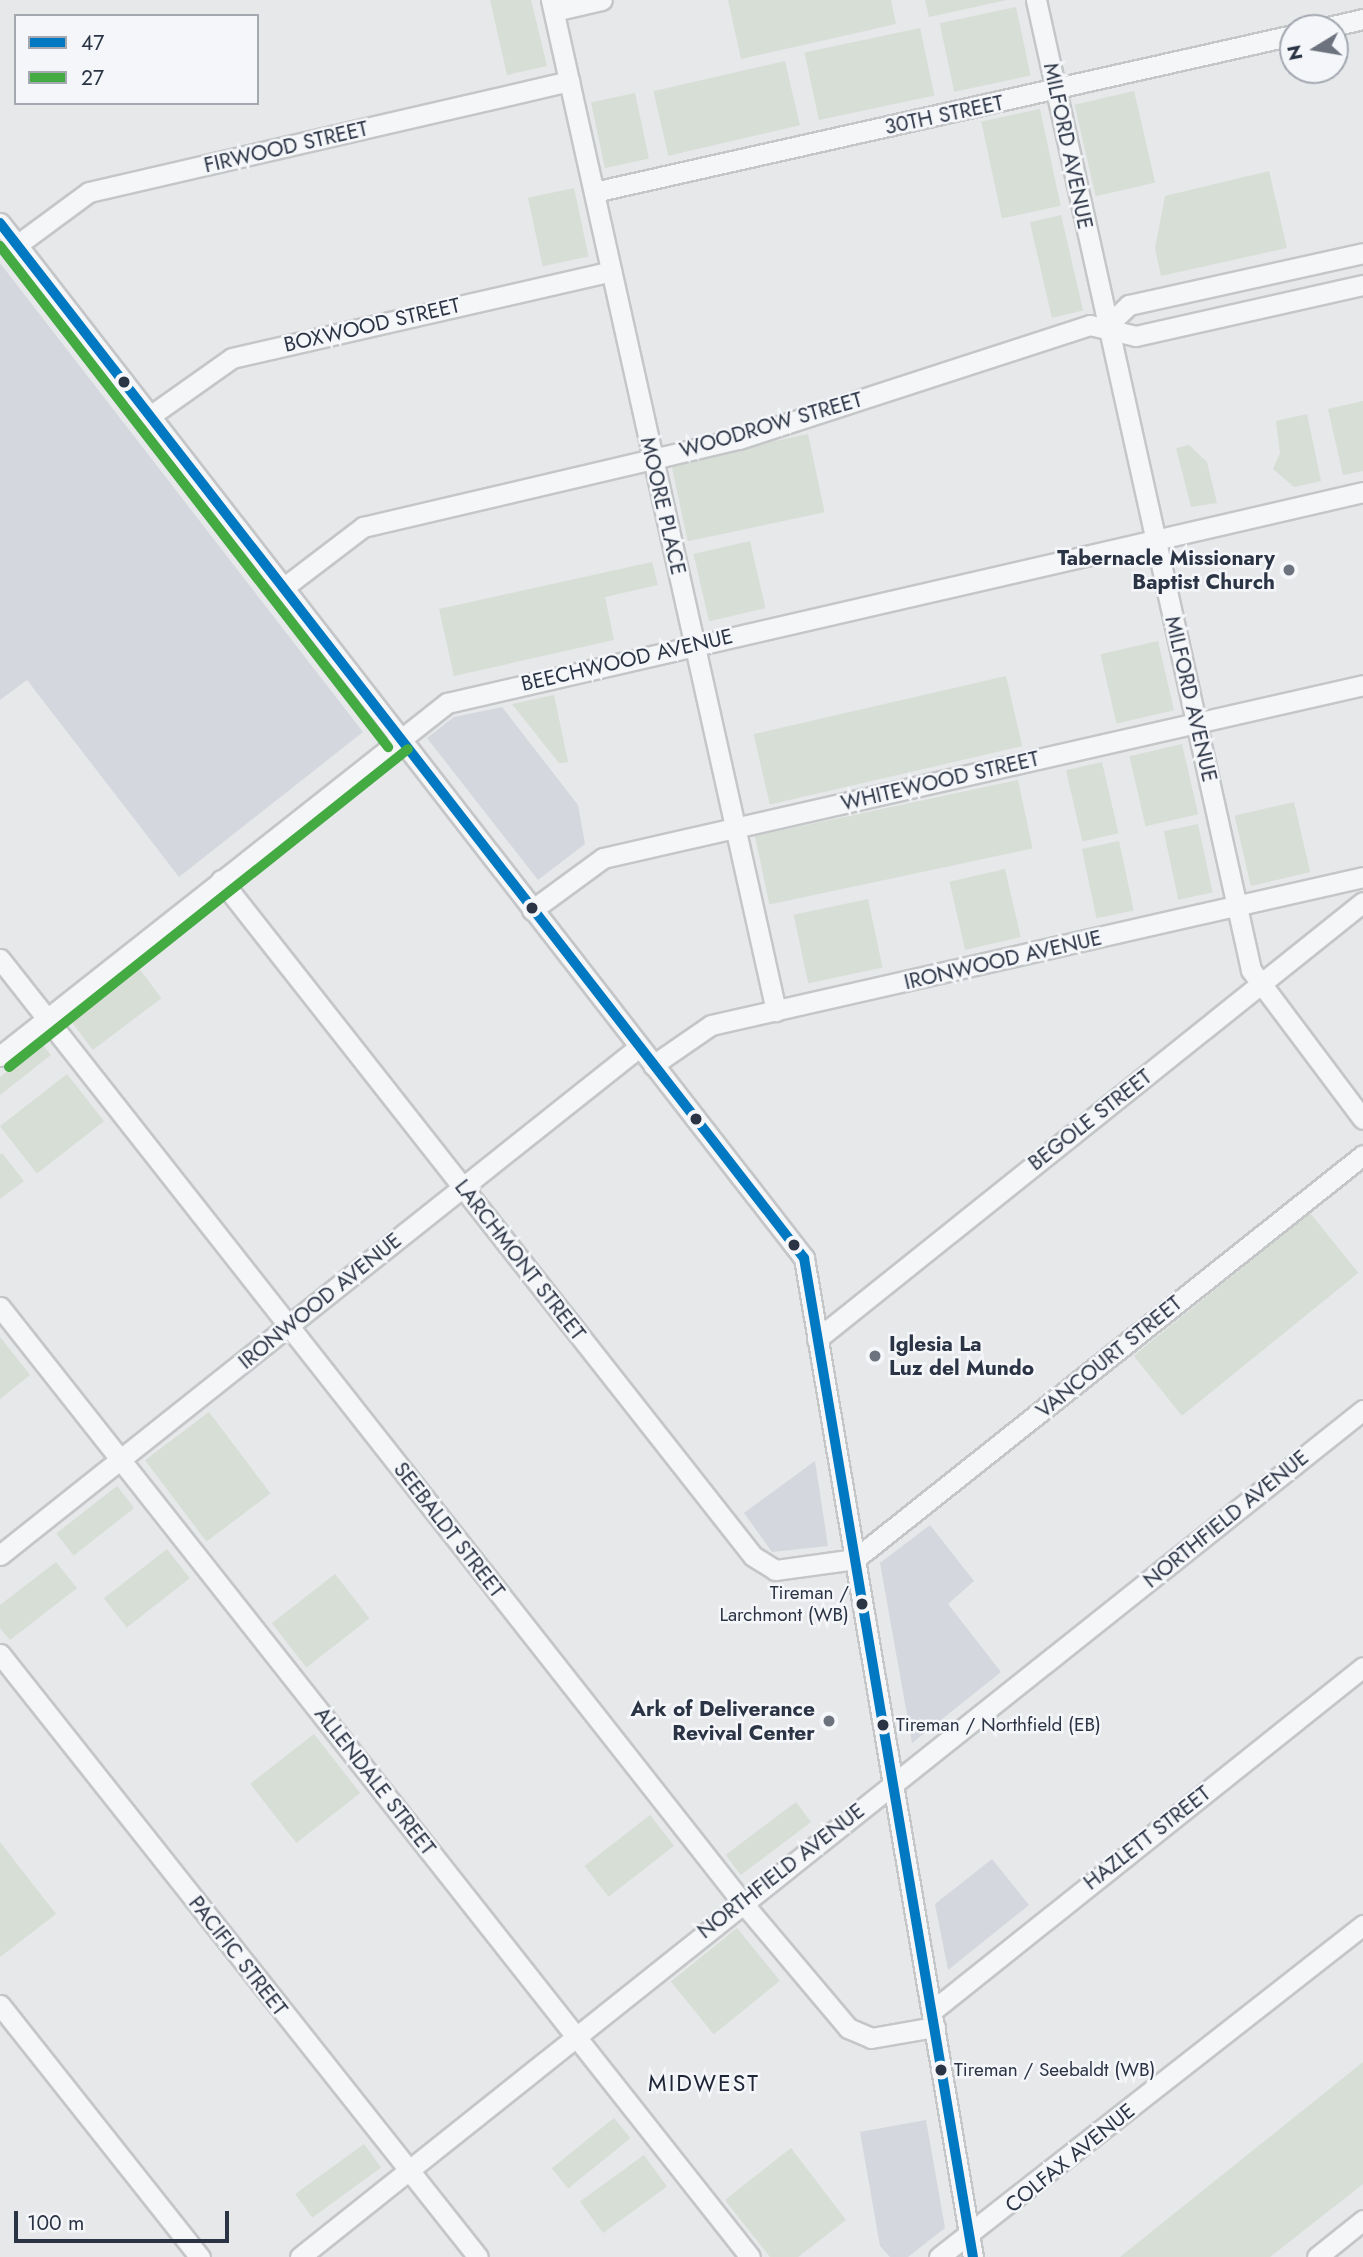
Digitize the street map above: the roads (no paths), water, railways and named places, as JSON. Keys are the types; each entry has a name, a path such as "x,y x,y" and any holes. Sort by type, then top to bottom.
{"street":[{"path":"552,5 602,0"},
{"name":"MILFORD AVENUE","path":"1036,0 1155,539 1258,987 1363,1119"},
{"name":"MOORE PLACE","path":"552,5 776,1011"},
{"name":"30TH STREET","path":"594,192 1279,38"},
{"name":"FIRWOOD STREET","path":"17,245 89,192 569,81"},
{"path":"0,223 804,1258 973,2257"},
{"path":"1108,326 1129,305 1363,253"},
{"name":"BOXWOOD STREET","path":"150,416 232,358 611,271"},
{"name":"WOODROW STREET","path":"283,588 363,527 739,439 1090,326 1108,326 1136,336 1363,285"},
{"name":"BEECHWOOD AVENUE","path":"0,1056 399,738 459,699 1363,492"},
{"name":"WHITEWOOD STREET","path":"532,910 596,861 1363,685"},
{"name":"IRONWOOD AVENUE","path":"653,1065 700,1028 1363,877"},
{"name":"LARCHMONT STREET","path":"221,880 753,1556 775,1570 855,1559"},
{"name":"BEGOLE STREET","path":"817,1339 1363,902"},
{"name":"SEEBALDT STREET","path":"0,959 742,1902 848,2028 871,2038 933,2019"},
{"name":"IRONWOOD AVENUE","path":"0,1555 639,1047"},
{"name":"VANCOURT STREET","path":"855,1559 1363,1154"},
{"name":"ALLENDALE STREET","path":"0,1307 750,2257"},
{"name":"NORTHFIELD AVENUE","path":"300,2257 1363,1409"},
{"name":"PACIFIC STREET","path":"0,1654 478,2257"},
{"name":"HAZLETT STREET","path":"933,2019 1363,1667"},
{"name":"COLFAX AVENUE","path":"939,2257 970,2236 1363,1925"},
{"path":"0,2005 200,2257"},
{"path":"1317,2257 1363,2220"}],"place":[{"name":"Tabernacle Missionary Baptist Church","path":"1289,570"},
{"name":"Iglesia La Luz del Mundo","path":"875,1356"},
{"name":"Tireman / Larchmont (WB)","path":"862,1604"},
{"name":"Ark of Deliverance Revival Center","path":"829,1721"},
{"name":"Tireman / Northfield (EB)","path":"883,1725"},
{"name":"Tireman / Seebaldt (WB)","path":"941,2070"}],"district":[{"name":"MIDWEST","path":"704,2083"}]}
